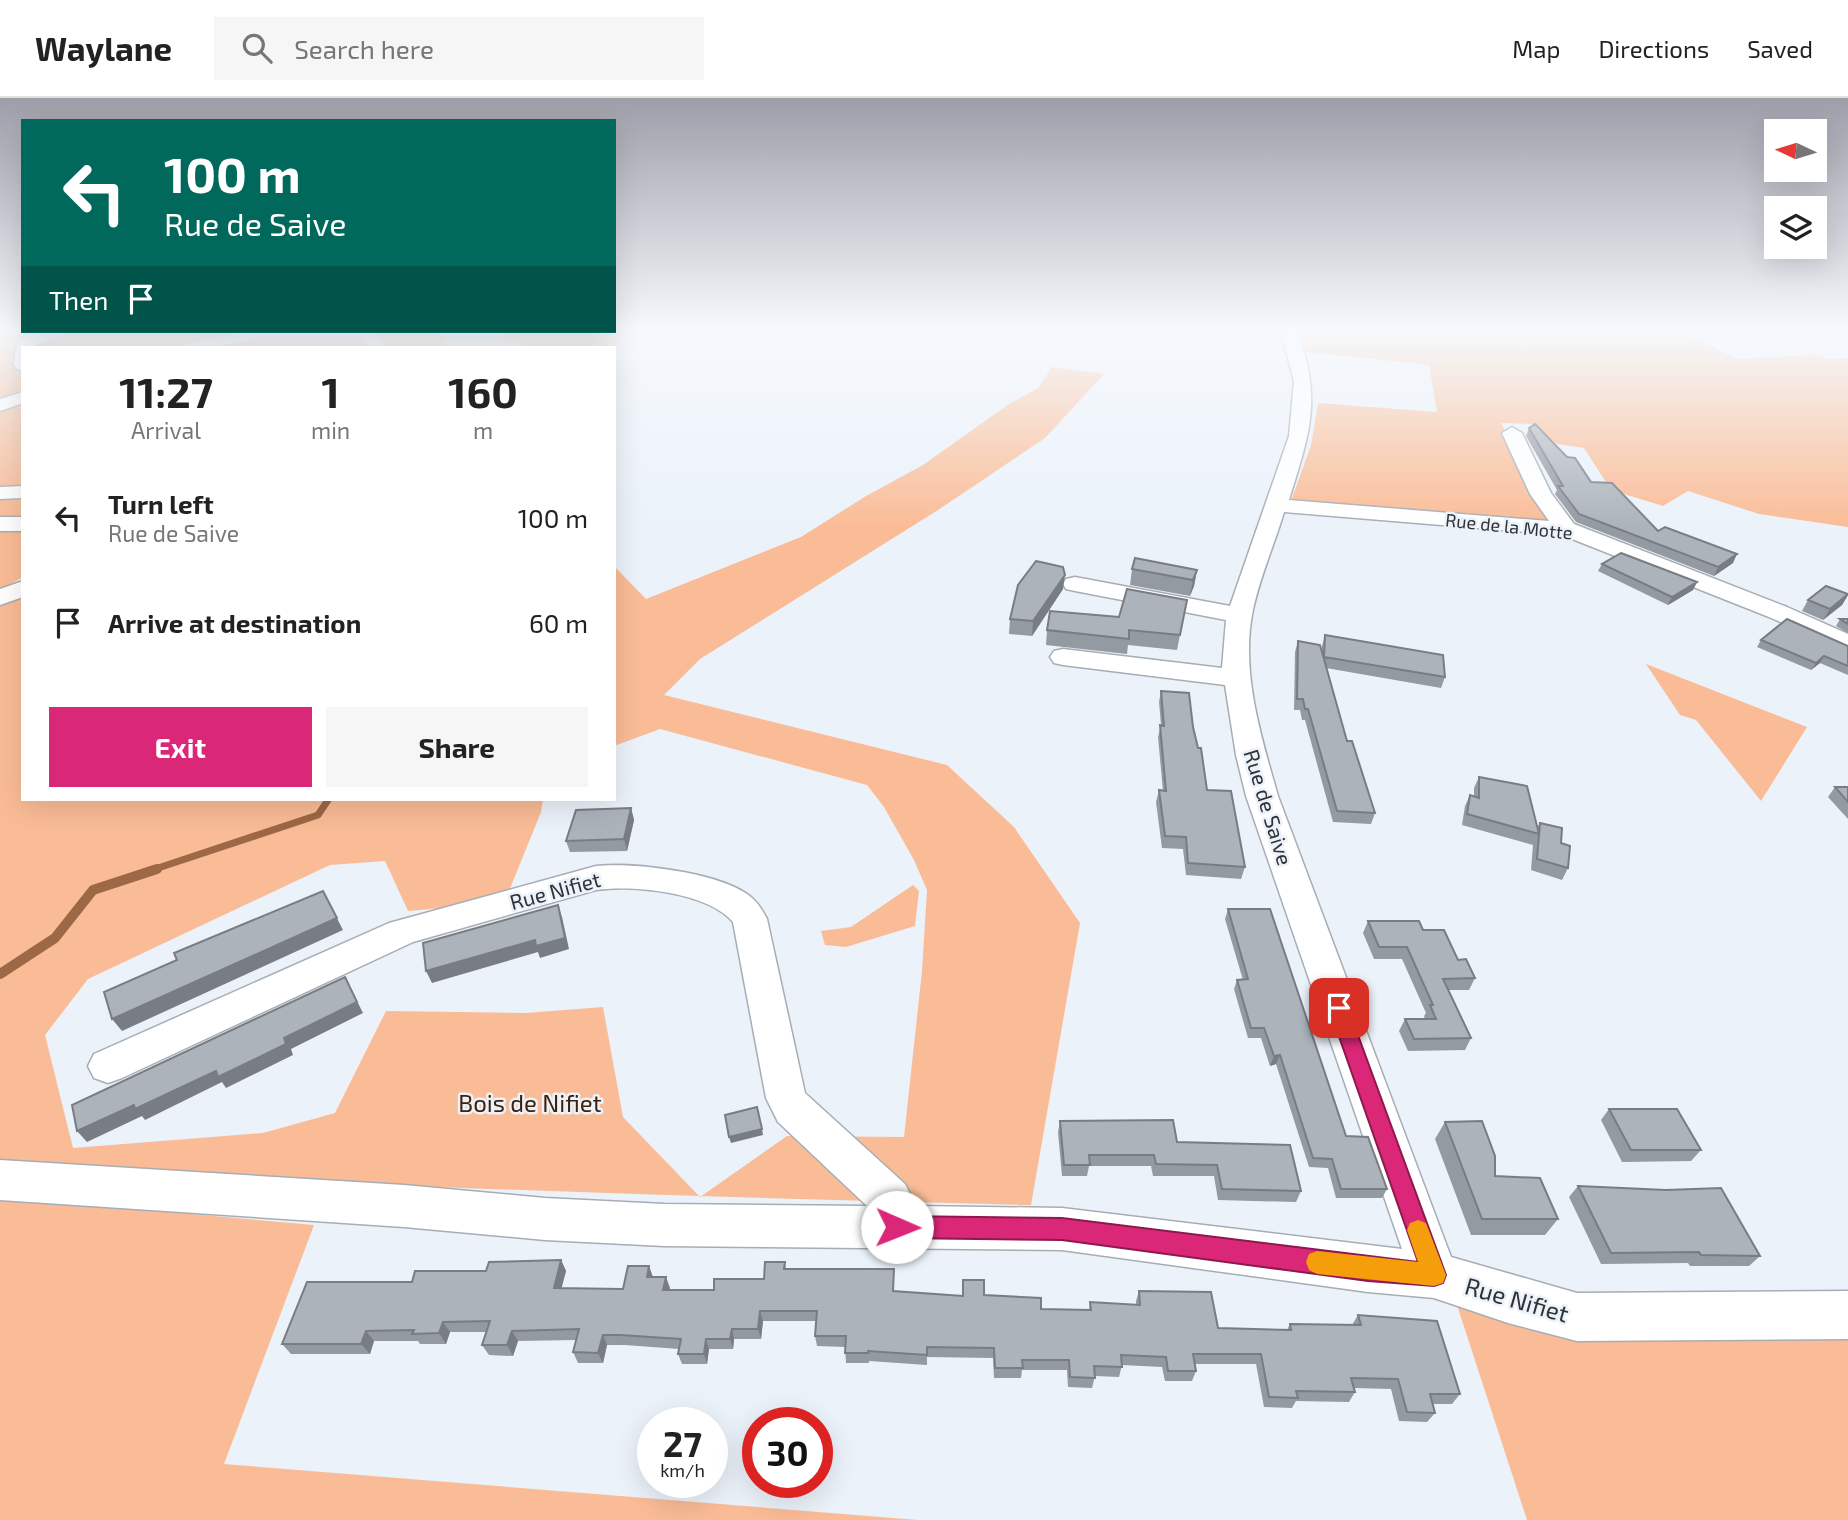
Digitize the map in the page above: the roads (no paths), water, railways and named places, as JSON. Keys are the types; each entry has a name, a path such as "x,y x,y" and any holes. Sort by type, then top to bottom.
{"street":[{"name":"Rue de Saive","path":"1303,394 1299,436 1239,615 1235,663 1237,678 1251,755 1262,796 1434,1275"},
{"path":"0,405 21,398"},
{"path":"1512,433 1541,494 1566,529"},
{"path":"0,493 21,492"},
{"name":"Rue de la Motte","path":"1275,505 1566,529 1778,612 1848,643"},
{"path":"0,524 21,524"},
{"path":"1075,584 1239,615"},
{"path":"0,598 21,589"},
{"path":"1063,657 1237,678"},
{"name":"Rue Nifiet","path":"108,1066 402,932 596,878 612,875 642,877 731,901 750,919 786,1098 793,1109 889,1198 897,1213 897,1227"},
{"name":"Rue Nifiet","path":"0,1180 664,1225 1062,1229 1368,1269 1434,1275 1508,1299 1577,1317 1848,1315"}],"waterway":[{"path":"152,870 318,815 327,801"},
{"path":"0,974 55,938 93,890 157,869"}],"park label":[{"name":"Bois de Nifiet","path":"530,1102"}]}
